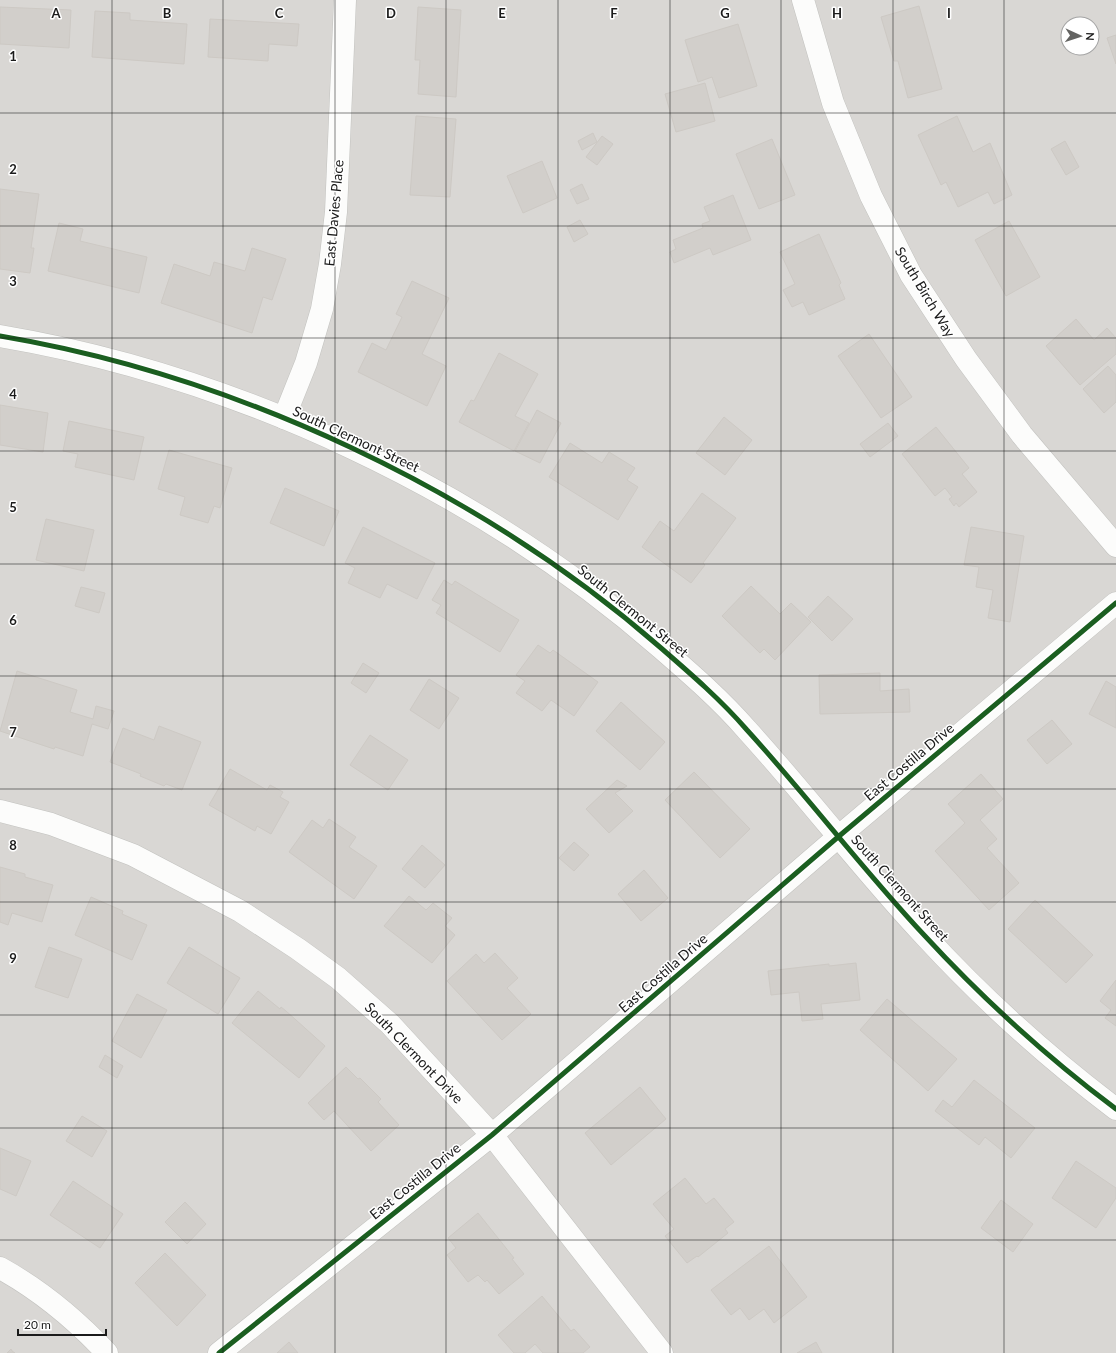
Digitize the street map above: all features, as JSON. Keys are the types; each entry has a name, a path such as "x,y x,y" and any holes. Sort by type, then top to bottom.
{"street":[{"name":"East Davies Place","path":"284,418 306,363 322,309 330,264 336,212 345,0"},
{"name":"South Birch Way","path":"803,0 834,103 871,196 911,275 966,359 1022,435 1116,546"},
{"name":"South Clermont Street","path":"0,336 43,344 197,384 284,418 400,471 482,518 573,576 640,630 699,682 746,728 924,936 1006,1019 1116,1109"},
{"name":"East Costilla Drive","path":"219,1353 492,1135 838,837 1116,603"},
{"name":"South Clermont Drive","path":"0,811 51,824 133,855 240,910 338,978 390,1024 492,1135 662,1353"},
{"path":"0,1268 52,1302 88,1333 107,1353"}],"shaded area":[{"path":"0,0 1116,0 1116,1353 0,1353"}],"building":[{"path":"919,6 942,89 908,98 898,61 894,61 881,17"},
{"path":"0,7 71,10 69,48 0,44"},
{"path":"418,7 461,10 456,97 418,94 420,60 415,60"},
{"path":"95,11 130,13 130,20 187,24 184,64 92,57"},
{"path":"210,19 299,24 297,46 269,44 268,61 208,57"},
{"path":"738,24 757,86 719,98 712,77 698,82 685,40"},
{"path":"1116,35 1116,64 1107,38"},
{"path":"705,83 715,121 676,132 665,94"},
{"path":"416,116 456,119 450,197 410,195"},
{"path":"957,116 973,152 990,143 1012,195 994,204 988,192 958,207 946,182 941,185 918,135"},
{"path":"593,133 597,142 582,150 578,141"},
{"path":"602,136 613,144 597,165 586,157"},
{"path":"772,139 795,195 759,209 736,154"},
{"path":"1065,141 1079,167 1066,175 1051,149"},
{"path":"542,161 557,198 523,213 507,176"},
{"path":"582,184 589,199 577,204 570,190"},
{"path":"0,189 39,194 31,248 34,248 30,273 0,269"},
{"path":"733,195 751,240 713,255 710,248 674,263 670,252 676,249 673,240 703,228 702,224 710,221 704,207"},
{"path":"580,220 588,234 574,242 567,227"},
{"path":"1009,221 1040,277 1006,296 975,240"},
{"path":"59,223 83,229 80,241 147,257 139,293 48,271"},
{"path":"819,234 841,283 839,285 845,299 809,315 803,302 792,307 783,290 795,284 780,252"},
{"path":"252,248 286,259 272,300 263,297 252,333 161,303 174,264 210,276 214,262 245,271"},
{"path":"412,281 449,298 422,354 446,366 427,406 358,372 372,343 386,350 402,317 396,314"},
{"path":"1076,319 1094,340 1107,328 1116,338 1116,354 1080,385 1046,346"},
{"path":"869,334 912,397 881,418 838,356"},
{"path":"499,353 538,374 515,416 529,423 514,451 459,422 471,400 474,401"},
{"path":"1108,366 1116,375 1116,402 1104,413 1083,389"},
{"path":"0,405 48,413 43,452 0,445"},
{"path":"537,410 561,423 540,463 515,451"},
{"path":"724,417 752,440 725,475 696,453"},
{"path":"69,421 144,437 134,480 75,467 78,454 63,451"},
{"path":"888,423 898,436 870,457 860,444"},
{"path":"936,427 969,468 962,474 977,492 959,507 956,503 954,506 949,499 952,497 945,488 935,496 902,454"},
{"path":"570,443 602,463 609,452 635,468 627,480 638,487 618,520 549,477"},
{"path":"169,450 232,468 220,508 214,506 208,523 180,515 185,497 158,489"},
{"path":"285,488 339,511 324,546 270,523"},
{"path":"702,493 736,518 703,563 705,565 691,583 642,547 660,521 674,531"},
{"path":"46,519 94,530 84,571 36,560"},
{"path":"363,527 435,563 417,599 387,584 380,598 348,583 355,568 345,563"},
{"path":"971,527 1024,536 1010,622 988,618 993,590 976,587 979,567 964,565"},
{"path":"444,580 452,585 455,581 519,620 500,652 436,613 441,605 432,600"},
{"path":"751,586 780,614 791,603 811,622 775,660 764,649 760,653 722,616"},
{"path":"81,587 105,593 99,613 75,606"},
{"path":"828,596 853,619 832,641 808,617"},
{"path":"538,645 550,653 553,650 598,682 574,716 551,700 542,711 516,693 525,681 516,675"},
{"path":"363,663 379,673 366,693 351,683"},
{"path":"17,671 77,690 70,712 93,719 96,706 114,711 108,729 92,724 83,756 55,747 54,749 0,731"},
{"path":"880,673 880,691 909,689 910,712 820,714 819,675"},
{"path":"429,679 459,698 439,729 410,710"},
{"path":"1106,681 1116,687 1116,728 1089,714"},
{"path":"621,702 665,742 640,770 596,731"},
{"path":"1052,720 1072,744 1047,764 1027,740"},
{"path":"159,726 201,742 182,790 166,784 164,786 140,776 141,774 110,762 123,728 154,740"},
{"path":"370,735 408,760 388,790 350,765"},
{"path":"230,769 267,790 270,785 283,792 280,797 289,802 271,834 257,826 255,831 209,805"},
{"path":"694,772 750,829 720,858 665,800"},
{"path":"981,774 1003,799 980,820 997,839 987,848 1019,883 989,910 935,851 965,823 948,804"},
{"path":"617,780 627,786 615,793 633,811 609,833 586,809"},
{"path":"329,819 356,837 349,847 377,866 354,899 289,852 312,820 323,828"},
{"path":"574,842 589,855 574,871 559,858"},
{"path":"422,845 445,865 425,888 402,869"},
{"path":"0,867 25,874 25,877 53,885 42,922 12,913 8,925 0,922"},
{"path":"644,870 668,898 641,921 618,894"},
{"path":"409,896 426,910 433,903 452,918 445,926 455,935 432,963 384,926"},
{"path":"91,897 123,911 122,914 147,925 132,960 75,935"},
{"path":"1035,900 1093,955 1066,983 1008,929"},
{"path":"49,947 82,959 68,998 35,987"},
{"path":"189,947 240,978 218,1014 167,983"},
{"path":"495,953 518,978 507,988 531,1014 502,1040 447,981 476,954 484,963"},
{"path":"856,963 860,1000 821,1004 823,1019 802,1021 799,992 771,995 768,971 829,964 829,966"},
{"path":"1116,980 1116,1026 1105,1018 1111,1010 1100,1001"},
{"path":"258,991 280,1009 281,1007 286,1011 325,1046 299,1078 232,1023"},
{"path":"137,994 167,1010 141,1058 112,1041"},
{"path":"887,999 957,1059 928,1091 860,1030"},
{"path":"105,1055 123,1066 117,1078 99,1067"},
{"path":"346,1067 358,1079 360,1078 381,1099 378,1102 399,1125 371,1151 334,1111 324,1120 308,1103"},
{"path":"974,1080 1035,1128 1011,1158 985,1137 979,1145 935,1111 943,1100 952,1107"},
{"path":"640,1087 666,1119 611,1165 585,1133"},
{"path":"82,1116 107,1131 92,1157 66,1141"},
{"path":"0,1148 31,1161 16,1196 0,1189"},
{"path":"1076,1161 1116,1188 1116,1198 1096,1228 1052,1198"},
{"path":"685,1178 706,1204 714,1198 734,1222 725,1229 728,1233 698,1257 697,1256 687,1263 665,1236 674,1229 653,1204"},
{"path":"73,1181 123,1214 100,1248 50,1215"},
{"path":"1001,1200 1033,1224 1013,1252 981,1228"},
{"path":"185,1202 206,1224 187,1244 165,1222"},
{"path":"478,1213 514,1258 512,1259 524,1274 499,1294 487,1280 485,1282 478,1275 468,1282 447,1255 456,1248 448,1238"},
{"path":"769,1246 807,1297 774,1323 764,1309 749,1320 740,1308 731,1315 711,1290"},
{"path":"165,1253 206,1295 177,1326 135,1283"},
{"path":"542,1296 571,1331 574,1329 590,1347 583,1353 543,1353 535,1344 525,1353 514,1353 498,1335"},
{"path":"289,1342 298,1353 277,1353"},
{"path":"816,1342 822,1353 797,1353"},
{"path":"11,1349 15,1353 7,1353"}],"cycle path":[{"path":"0,336 89,354 178,379 266,411 352,448 435,490 515,538 590,591 661,648 706,688 727,708 770,755 902,911 947,960 1017,1027 1065,1069 1116,1109"},
{"path":"219,1353 492,1135 838,837 1116,603"}]}
